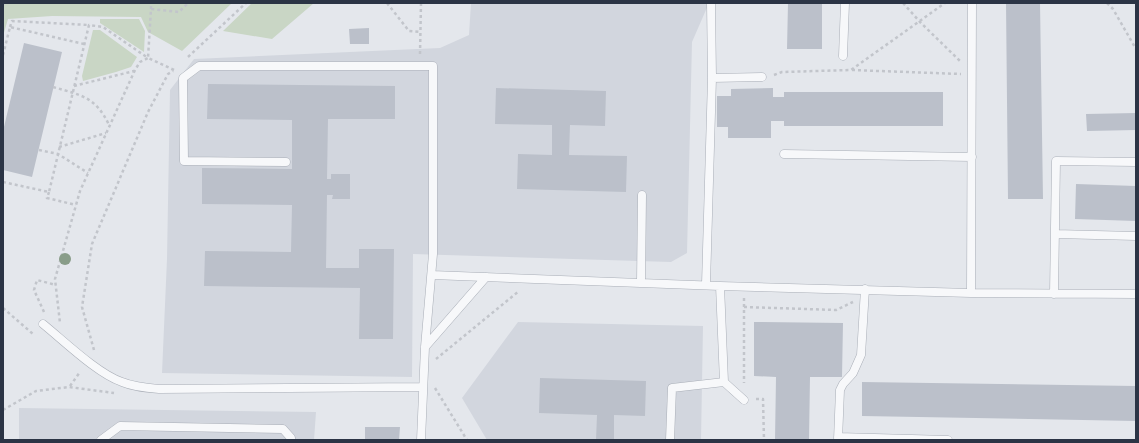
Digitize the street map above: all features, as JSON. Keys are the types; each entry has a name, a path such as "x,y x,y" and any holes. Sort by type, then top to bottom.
{"lane":[{"path":"706,284 712,78 711,3"},
{"path":"843,56 845,3"},
{"path":"971,293 973,74 972,3"},
{"path":"286,162 184,161 183,78 199,66 432,66 432,275 425,347 422,437"},
{"path":"712,78 762,77"},
{"path":"784,154 972,157"},
{"path":"1054,294 1056,161 1136,162"},
{"path":"641,282 642,195"},
{"path":"1055,234 1136,236"},
{"path":"432,275 706,284 720,286 865,293 1136,294"},
{"path":"425,347 486,277"},
{"path":"720,286 724,382 744,400"},
{"path":"865,293 861,355 853,372 840,390 838,439 948,440"},
{"path":"43,324 106,374 121,382 139,387 166,389 423,387"},
{"path":"670,440 672,388 724,382"},
{"path":"101,440 120,426 282,429 291,438 291,440"}],"path":[{"path":"148,58 151,3"},
{"path":"151,9 179,12 188,3"},
{"path":"186,59 246,3"},
{"path":"387,3 408,31 420,32"},
{"path":"420,66 421,3"},
{"path":"904,3 920,22 973,74"},
{"path":"851,70 945,3"},
{"path":"1107,3 1113,9 1136,49"},
{"path":"3,55 12,21 89,25 103,27 148,58 174,70 168,74 148,112 92,244 82,307 95,355 89,350"},
{"path":"76,205 47,198 89,25"},
{"path":"10,26 84,44"},
{"path":"3,40 7,41"},
{"path":"55,322 60,325 55,279 76,205 88,173 135,70 140,62 148,58"},
{"path":"74,86 135,70"},
{"path":"762,77 782,72 851,70 973,74"},
{"path":"53,87 89,100 103,113 110,126"},
{"path":"59,147 106,133"},
{"path":"38,150 58,154 88,173"},
{"path":"3,182 49,192"},
{"path":"467,440 424,370 533,279"},
{"path":"45,315 34,290 37,280 56,285"},
{"path":"744,286 744,400 763,399 764,440"},
{"path":"744,307 836,310 865,293"},
{"path":"69,387 80,372"}],"shaded area":[{"path":"471,3 709,3 692,42 687,253 671,262 413,254 412,377 162,373 167,259 170,90 194,59 440,48 469,35"},
{"path":"518,322 703,326 701,440 487,440 462,398"},
{"path":"19,408 316,412 314,440 19,440"}],"green space":[{"path":"3,3 232,3 182,51 148,32 141,17 52,16 8,19 3,36"},
{"path":"252,3 314,3 272,39 223,31"},
{"path":"100,19 139,19 145,31 144,52 100,23"},
{"path":"93,30 100,30 137,57 131,67 83,81 82,76"}],"building":[{"path":"788,3 822,3 822,49 787,49"},
{"path":"1006,3 1040,3 1043,199 1008,199"},
{"path":"369,28 369,44 350,44 349,29"},
{"path":"24,43 62,52 32,177 3,170 3,131"},
{"path":"208,84 395,86 395,119 328,119 327,179 331,179 331,174 350,174 350,199 332,199 333,195 327,195 326,268 359,268 359,249 394,249 393,339 359,339 360,288 204,286 205,251 291,252 292,205 202,204 202,168 292,169 292,120 207,119"},
{"path":"496,88 606,91 605,126 570,125 569,155 627,156 626,192 517,189 518,154 552,155 552,125 495,124"},
{"path":"773,88 773,97 784,97 784,92 943,92 943,126 784,126 784,121 771,121 771,138 728,138 728,127 717,127 717,96 731,96 731,89"},
{"path":"1136,113 1136,130 1087,131 1086,114"},
{"path":"1076,184 1136,186 1136,221 1075,219"},
{"path":"754,322 843,323 842,377 810,377 809,440 775,440 776,377 754,376"},
{"path":"540,378 646,381 645,416 614,415 614,440 596,440 597,415 539,413"},
{"path":"862,382 1136,386 1136,421 862,416"},
{"path":"365,427 400,427 399,440 365,440"}]}
